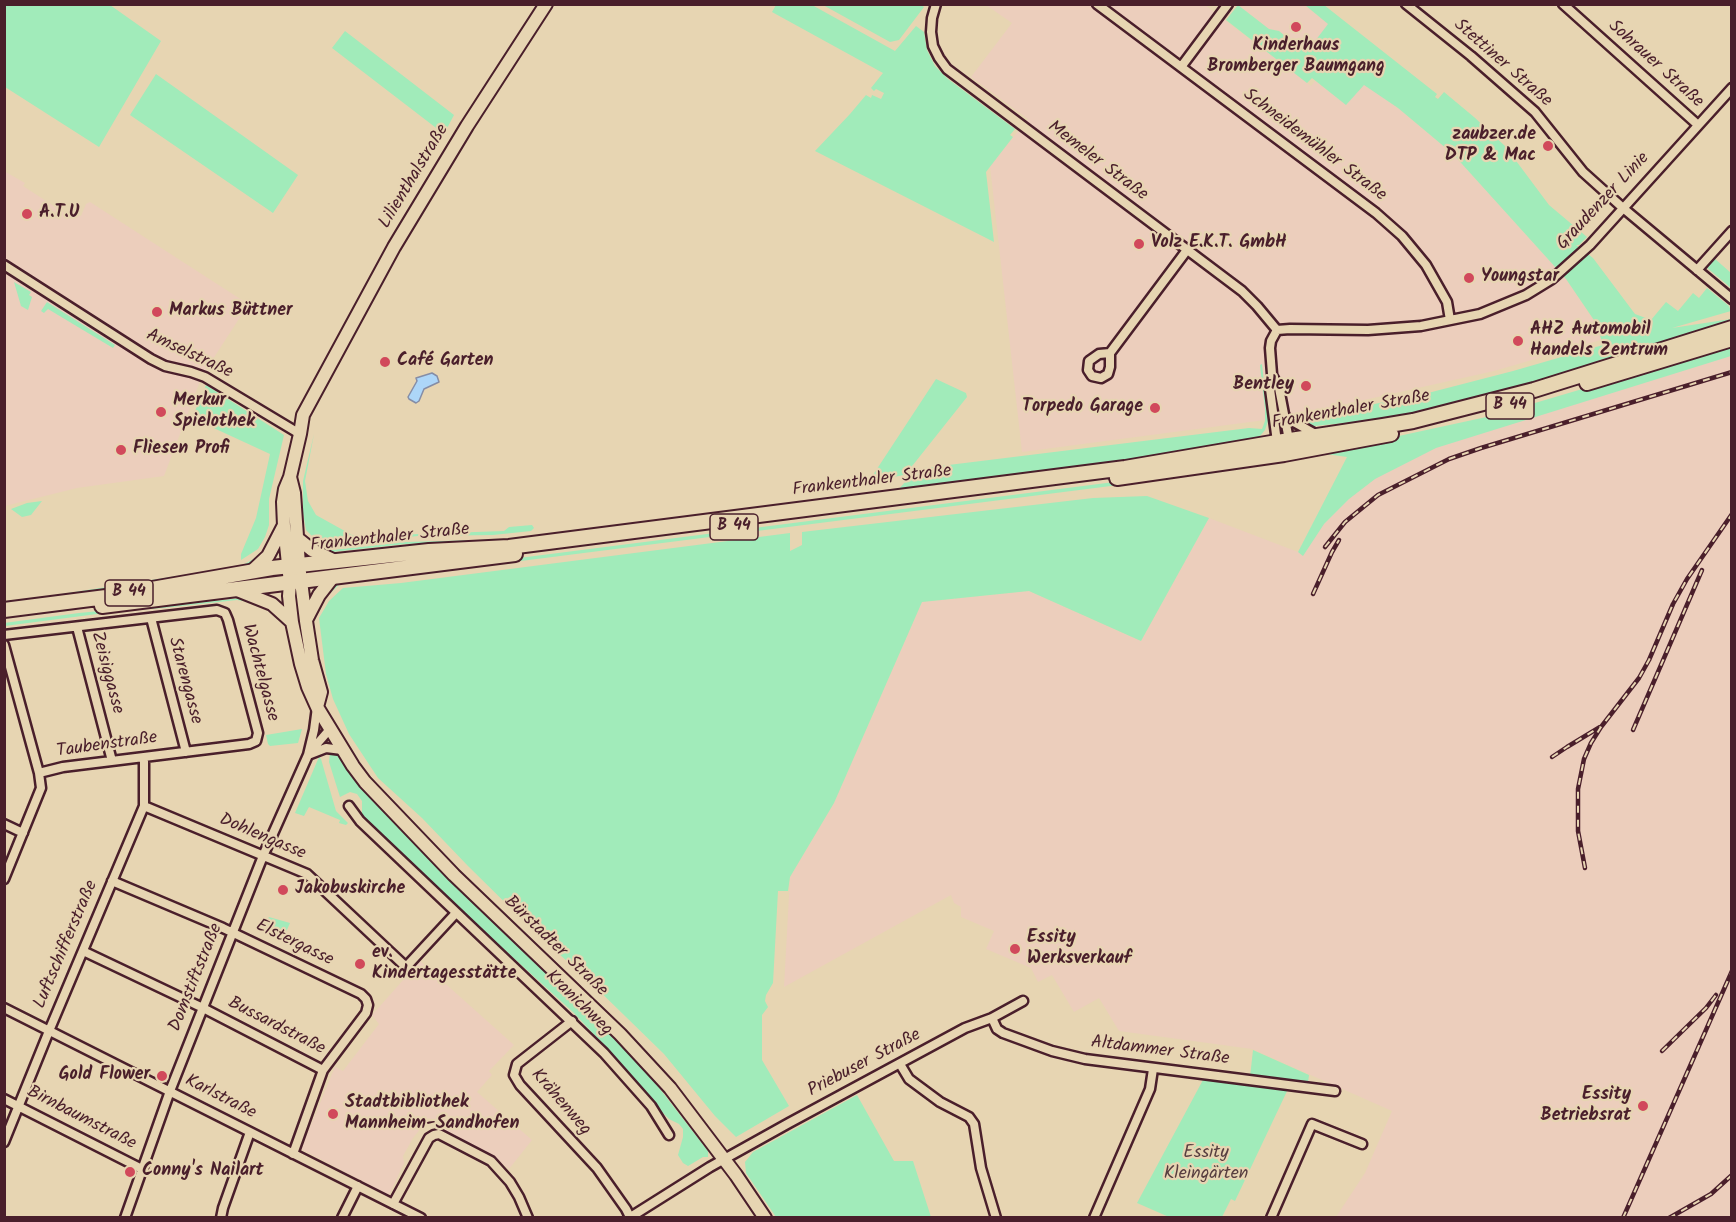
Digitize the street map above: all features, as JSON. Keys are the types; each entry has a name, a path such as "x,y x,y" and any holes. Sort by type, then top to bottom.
{"main road":[{"name":"Lilienthalstraße","path":"294,566 284,526 283,502 303,415 327,375 394,247 467,126 546,4"},
{"name":"Frankenthaler Straße","path":"4,619 1092,481 1283,446 1318,436 1413,421 1513,396 1731,328"},
{"name":"Frankenthaler Straße","path":"4,610 106,597 252,571 429,551 509,547 1415,429 1538,398 1731,339"},
{"name":"Lilienthalstraße","path":"290,477 294,493 297,538 294,566"},
{"path":"252,571 268,556 284,526"},
{"path":"297,538 312,550 335,561"},
{"path":"294,566 295,582 321,692 317,707"},
{"path":"306,621 319,596 333,577"},
{"name":"Bürstadter Straße","path":"295,582 289,596 301,664 317,707 342,750 365,782 454,875 620,1034 670,1088 765,1218"},
{"path":"237,590 272,604 292,622"}],"street":[{"name":"Memeler Straße","path":"936,4 932,18 933,46 947,69 1242,291 1277,330"},
{"name":"Schneidemühler Straße","path":"1097,4 1376,213 1402,236 1426,265 1447,302 1450,320"},
{"path":"1181,68 1228,4"},
{"name":"Stettiner Straße","path":"1406,4 1471,56 1535,112 1583,172 1731,299"},
{"name":"Sohrauer Straße","path":"1563,4 1698,125"},
{"name":"Graudenzer Linie","path":"1277,330 1368,330 1421,326 1480,314 1526,295 1552,279 1590,245 1731,88"},
{"path":"1697,270 1731,231"},
{"path":"1110,353 1186,250"},
{"name":"Amselstraße","path":"4,265 151,359 165,366 205,377 300,434"},
{"path":"1277,330 1270,348 1272,374 1270,389 1283,446"},
{"path":"1272,374 1279,388 1285,417 1283,446"},
{"path":"1285,417 1318,436"},
{"name":"Wachtelgasse","path":"151,618 217,610 225,613 258,733 256,741"},
{"path":"4,635 151,618"},
{"name":"Starengasse","path":"151,618 186,752"},
{"name":"Zeisiggasse","path":"77,627 112,761"},
{"path":"4,645 39,773"},
{"path":"308,754 317,707"},
{"path":"308,754 330,729"},
{"name":"Taubenstraße","path":"4,879 41,788 39,773 63,767 249,744 256,741"},
{"path":"308,754 326,748 342,750"},
{"name":"Domstiftstraße","path":"125,1218 170,1091 263,856 308,754"},
{"name":"Luftschifferstraße","path":"4,1142 144,806 144,758"},
{"name":"Dohlengasse","path":"144,806 307,874 406,967 456,913"},
{"name":"Kranichweg","path":"349,806 360,821 604,1053 651,1106 669,1135"},
{"path":"4,824 23,833"},
{"name":"Elstergasse","path":"112,881 233,932 361,994 366,999 368,1005 366,1013 324,1070 293,1154"},
{"name":"Bussardstraße","path":"82,951 203,1008 324,1070"},
{"name":"Priebuser Straße","path":"630,1217 642,1214 724,1159 965,1028 992,1018 1023,1001"},
{"name":"Karlstraße","path":"4,1008 421,1218"},
{"name":"Altdammer Straße","path":"992,1018 997,1029 1003,1033 1052,1051 1084,1059 1335,1090"},
{"name":"Krähenweg","path":"572,1021 517,1064 514,1075 520,1085 597,1168 630,1217"},
{"path":"900,1064 909,1079 940,1102 969,1117 974,1124 981,1168 996,1218"},
{"path":"1094,1218 1149,1089 1153,1069"},
{"name":"Birnbaumstraße","path":"4,1099 142,1169"},
{"path":"1271,1218 1312,1124 1362,1144"},
{"path":"221,1218 250,1132"},
{"path":"393,1204 429,1138 439,1134 496,1166 510,1182 528,1218"},
{"path":"342,1218 358,1186"}],"shaded area":[{"path":"986,5 1205,5 1311,86 1315,81 1346,104 1364,83 1453,154 1566,279 1596,324 1601,340 1494,371 1288,417 1022,452 990,166 1028,119 971,77 1012,23"},
{"name":"Kinderhaus Bromberger Baumgang","path":"1238,5 1304,5 1329,24 1306,53 1279,31 1269,29"},
{"path":"4,171 25,183 23,186 74,219 77,215 81,216 86,204 90,202 245,302 246,308 202,376 164,476 77,488 5,506"},
{"path":"1731,355 1731,1217 1336,1217 1365,1173 1392,1111 1252,1049 1119,1031 1099,998 1074,1012 1052,975 1038,982 1031,968 986,949 994,931 961,917 961,907 954,903 951,895 784,987 790,877 834,803 922,602 1029,591 1141,641 1209,518 1298,552 1349,457"},
{"path":"420,961 514,1045 489,1071 492,1075 477,1092 532,1140 509,1169 487,1152 445,1131 429,1118 413,1138 403,1156 404,1163 389,1195 301,1149 335,1067 343,1071 379,1024 372,1015"}],"green space":[{"path":"4,5 110,5 161,41 99,147 5,87"},
{"path":"776,5 812,5 895,51 916,26 924,32 927,50 935,66 948,79 1015,129 1010,135 1013,137 986,172 994,242 815,151 866,95 881,99 884,93 871,88 883,73 772,12"},
{"path":"823,5 921,5 924,7 899,40 890,42"},
{"path":"1238,5 1269,29 1279,31 1306,53 1328,24 1305,5 1324,5 1437,94 1435,97 1438,99 1444,92 1505,146 1549,205 1587,237 1576,245 1593,258 1635,314 1651,320 1666,302 1678,311 1693,293 1699,298 1707,288 1729,306 1731,311 1672,328 1731,319 1731,321 1533,385 1397,418 1314,426 1303,424 1311,417 1428,393 1603,345 1596,323 1566,279 1453,154 1398,108 1364,85 1346,105 1312,78 1307,83 1226,20"},
{"path":"345,31 454,115 444,134 332,48"},
{"path":"156,74 298,175 273,213 130,115"},
{"path":"1714,258 1731,273 1731,288 1706,267"},
{"path":"14,282 31,292 29,295 32,297 28,310 21,306"},
{"path":"47,302 115,345 113,348 48,309 44,313 41,311"},
{"path":"1731,345 1731,356 1436,448 1375,479 1349,499 1324,524 1303,556 1298,552 1347,457 1326,454 1213,473 340,584 323,598 339,581 1224,468 1325,452 1491,416"},
{"path":"1262,364 1268,421 1260,436 1243,442 1125,463 521,540 406,544 332,552 321,549 332,550 406,542 512,539 899,489 916,469 1249,428 1262,429 1265,409 1260,365"},
{"path":"936,379 966,393 967,397 905,475 869,481"},
{"path":"206,385 284,435 269,499 269,525 265,537 258,549 241,560 241,554 256,518 270,454 192,418"},
{"path":"314,434 305,481 308,501 316,515 352,535 504,531 509,527 532,525 534,528 531,531 493,535 418,536 334,545 323,544 306,530 303,513 303,481"},
{"path":"1147,496 1209,518 1141,641 1029,591 922,602 834,803 790,877 788,891 778,891 773,983 766,995 765,1001 768,1007 762,1015 762,1060 789,1106 736,1137 715,1116 664,1054 540,937 422,818 378,778 349,734 333,699 326,674 319,618 329,601 343,588 401,583 790,533 790,551 802,545 802,532 1093,498"},
{"path":"42,501 31,515 22,517 11,509 27,503"},
{"path":"261,557 250,565 242,567 118,591 5,605 4,603 241,566"},
{"path":"241,598 255,603 237,600 163,608 120,611 5,626 4,623 79,613 153,608"},
{"path":"302,729 298,743 270,746 268,744 266,735"},
{"path":"330,752 335,753 366,791 428,856 628,1052 653,1080 708,1151 708,1157 703,1157 688,1166 683,1163 678,1155 683,1137 683,1129 679,1124 669,1119 661,1111 574,1013 452,902 362,815 362,801 357,794 350,792 340,797 329,762"},
{"path":"319,757 336,811 348,823 346,825 339,823 340,820 309,807 304,816 295,813"},
{"path":"269,917 290,923 282,941 257,929 260,924 264,925"},
{"path":"1253,1050 1309,1075 1308,1083 1250,1077"},
{"name":"Essity Kleingärten","path":"1204,1078 1289,1087 1235,1201 1231,1199 1222,1217 1169,1217 1137,1203"},
{"path":"857,1095 894,1161 913,1161 931,1217 776,1217 746,1173 745,1162 753,1152"}],"water":[{"path":"432,373 437,376 439,382 424,389 416,403 409,399 417,381 416,378"}],"railway":[{"path":"1325,547 1345,522 1378,495 1449,459 1732,372"},
{"path":"1585,868 1578,831 1578,789 1584,759 1601,727 1639,678 1687,579 1732,514"},
{"path":"1313,594 1339,540"},
{"path":"1633,730 1702,570"},
{"path":"1552,757 1600,727"},
{"path":"1623,1218 1732,971"},
{"path":"1662,1051 1706,1008 1716,995"},
{"path":"1669,1218 1711,1194 1732,1175"}],"place":[{"name":"Kinderhaus Bromberger Baumgang","path":"1296,27"},
{"name":"zaubzer.de DTP & Mac","path":"1548,146"},
{"name":"A.T.U","path":"27,214"},
{"name":"Volz E.K.T. GmbH","path":"1139,244"},
{"name":"Youngstar","path":"1469,278"},
{"name":"Markus Büttner","path":"157,312"},
{"name":"AHZ Automobil Handels Zentrum","path":"1518,341"},
{"name":"Café Garten","path":"385,362"},
{"name":"Bentley","path":"1306,386"},
{"name":"Torpedo Garage","path":"1155,408"},
{"name":"Merkur Spielothek","path":"161,412"},
{"name":"Fliesen Profi","path":"121,450"},
{"name":"Jakobuskirche","path":"283,890"},
{"name":"Essity Werksverkauf","path":"1015,949"},
{"name":"ev. Kindertagesstätte","path":"360,964"},
{"name":"Gold Flower","path":"162,1076"},
{"name":"Essity Betriebsrat","path":"1643,1106"},
{"name":"Stadtbibliothek Mannheim-Sandhofen","path":"333,1114"},
{"name":"Conny's Nailart","path":"130,1172"}]}
